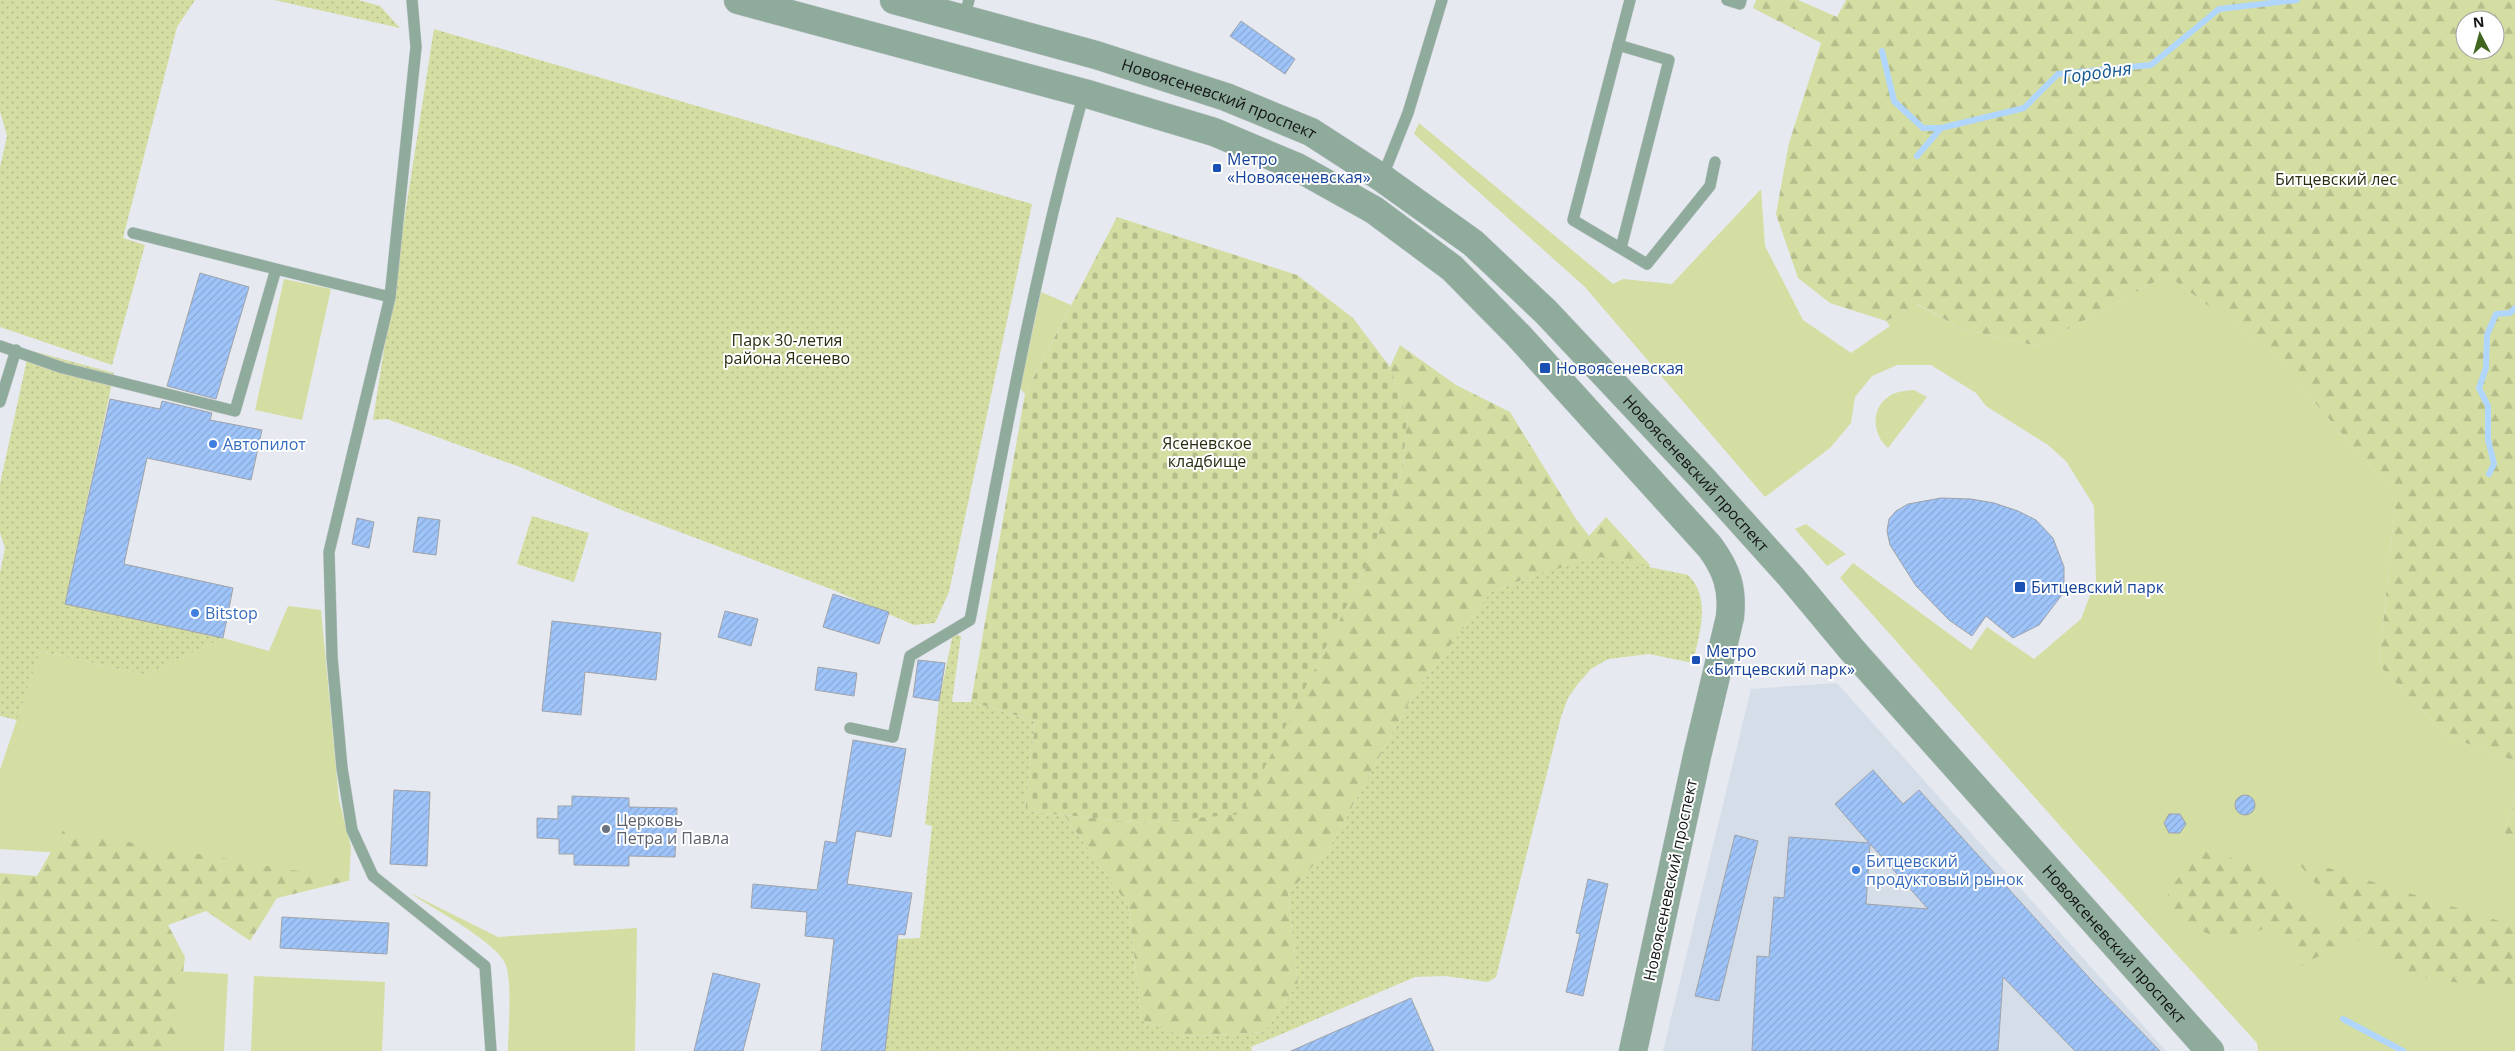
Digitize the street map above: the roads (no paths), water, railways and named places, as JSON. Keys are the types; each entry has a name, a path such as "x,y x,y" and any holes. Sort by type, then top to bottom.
{"street":[{"name":"Новоясеневский проспект","path":"738,0 1084,93 1214,132 1297,167 1374,210 1452,268 1580,402 1710,547 1723,564 1732,598 1730,617 1697,756 1634,1051"},
{"name":"Новоясеневский проспект","path":"894,0 966,9 1096,55 1226,97 1311,132 1382,178 1474,243 1546,312 1716,492 1852,650 2210,1051"}],"lane":[{"path":"412,0 416,47 390,298 329,552 332,656 342,768 352,830 373,876 485,966 491,1051"},
{"path":"1382,178 1408,113 1442,0"},
{"path":"1630,0 1573,220 1647,264 1710,186 1714,162"},
{"path":"1727,0 1740,4 1741,0"},
{"path":"1618,45 1669,60 1621,248"},
{"path":"850,728 893,737 910,656 970,620 1026,326 1056,196 1084,93"},
{"path":"133,233 390,298"},
{"path":"0,346 63,368 235,411 276,270"},
{"path":"0,402 16,350"}],"waterway":[{"name":"Городня","path":"1882,51 1894,101 1923,128 1941,128 2024,108 2058,74 2151,65 2219,9 2297,0"},
{"path":"1917,156 1941,128"},
{"path":"2489,474 2494,464 2488,439 2488,406 2479,388 2486,368 2487,335 2496,314 2510,313 2515,308"},
{"path":"2343,1019 2403,1051"}],"place":[{"name":"Метро «Новоясеневская»","path":"1217,168"},
{"name":"Новоясеневская","path":"1545,368"},
{"name":"Автопилот","path":"213,444"},
{"name":"Битцевский парк","path":"2020,587"},
{"name":"Bitstop","path":"195,613"},
{"name":"Метро «Битцевский парк»","path":"1696,660"},
{"name":"Церковь Петра и Павла","path":"606,829"},
{"name":"Битцевский продуктовый рынок","path":"1856,870"}],"park label":[{"name":"Битцевский лес","path":"2336,179"},
{"name":"Парк 30-летия района Ясенево","path":"787,349"},
{"name":"Ясеневское кладбище","path":"1207,452"}]}
